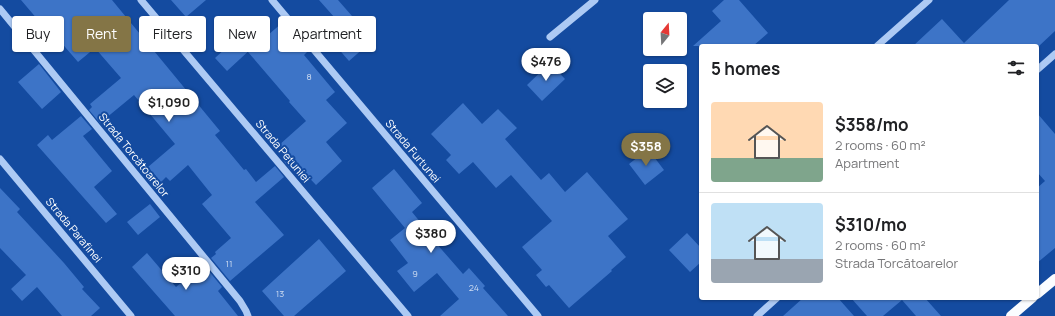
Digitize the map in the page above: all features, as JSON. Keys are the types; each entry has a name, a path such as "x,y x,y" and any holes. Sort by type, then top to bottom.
{"main road":[{"path":"1039,292 1055,278"},
{"path":"1011,316 1030,300"}],"street":[{"name":"Strada Petuniei","path":"141,0 408,316"},
{"name":"Strada Furtunei","path":"272,0 538,316"},
{"path":"550,37 595,0"},
{"path":"879,44 929,0"},
{"name":"Strada Torcătoarelor","path":"0,9 240,301 248,316"},
{"path":"1039,68 1055,54"},
{"name":"Strada Parafinei","path":"0,159 131,316"},
{"path":"757,316 775,300"}],"building":[{"path":"21,0 112,0 125,16 72,16 72,52 90,52 78,62 64,46 64,16 35,16"},
{"path":"171,0 206,0 187,16 185,16"},
{"path":"319,0 338,0 352,16 333,16"},
{"path":"724,0 739,0 768,33 755,44 699,44 699,46 693,46 721,21 712,11"},
{"path":"1009,0 1055,0 1055,31 1039,46 1039,44 915,44 942,19 964,43"},
{"path":"131,23 139,33 139,52 155,52 220,131 215,135 244,170 246,169 256,182 275,166 284,177 255,202 284,235 230,281 211,258 216,254 215,252 231,238 202,204 212,195 188,165 170,181 166,177 161,182 148,167 175,144 134,95 100,123 89,110 92,107 90,104 121,78 98,52 131,52"},
{"path":"278,26 278,52 307,52 304,55 335,92 326,100 347,123 326,142 342,161 316,185 297,165 291,170 282,159 287,156 278,146 306,121 248,52 270,52 270,33"},
{"path":"222,52 248,52 227,71 215,58"},
{"path":"341,52 359,52 349,61"},
{"path":"550,63 565,79 542,101 527,85"},
{"path":"39,64 61,92 42,109 18,82"},
{"path":"463,103 482,124 498,109 517,128 505,139 541,180 549,173 565,192 587,172 628,219 608,236 626,257 569,308 549,285 546,287 536,275 542,270 522,247 552,221 511,175 496,188 473,162 459,174 446,160 451,155 431,134"},
{"path":"1039,115 1055,134 1055,248 1039,261 1039,186 1045,181 1039,174"},
{"path":"81,116 92,129 83,136 112,171 94,187 117,214 106,223 37,145 48,135 52,140"},
{"path":"648,149 664,170 645,185 629,164"},
{"path":"394,169 422,203 412,212 430,234 429,235 463,274 469,268 485,286 483,288 508,316 440,316 459,299 437,273 414,292 397,271 408,263 390,240 405,228 372,188"},
{"path":"0,188 20,209 17,212 64,263 84,287 82,289 100,308 91,316 62,316 37,287 22,301 11,289 26,275 0,248"},
{"path":"150,204 160,217 138,235 127,222"},
{"path":"687,233 699,246 699,264 690,272 669,250"},
{"path":"319,239 346,271 294,316 284,316 262,291"},
{"path":"147,253 176,287 203,264 222,287 218,291 238,316 175,316 132,267"},
{"path":"801,300 840,300 854,316 783,316"},
{"path":"853,300 902,300 883,316 867,316"},
{"path":"902,300 927,300 941,316 916,316"}]}
